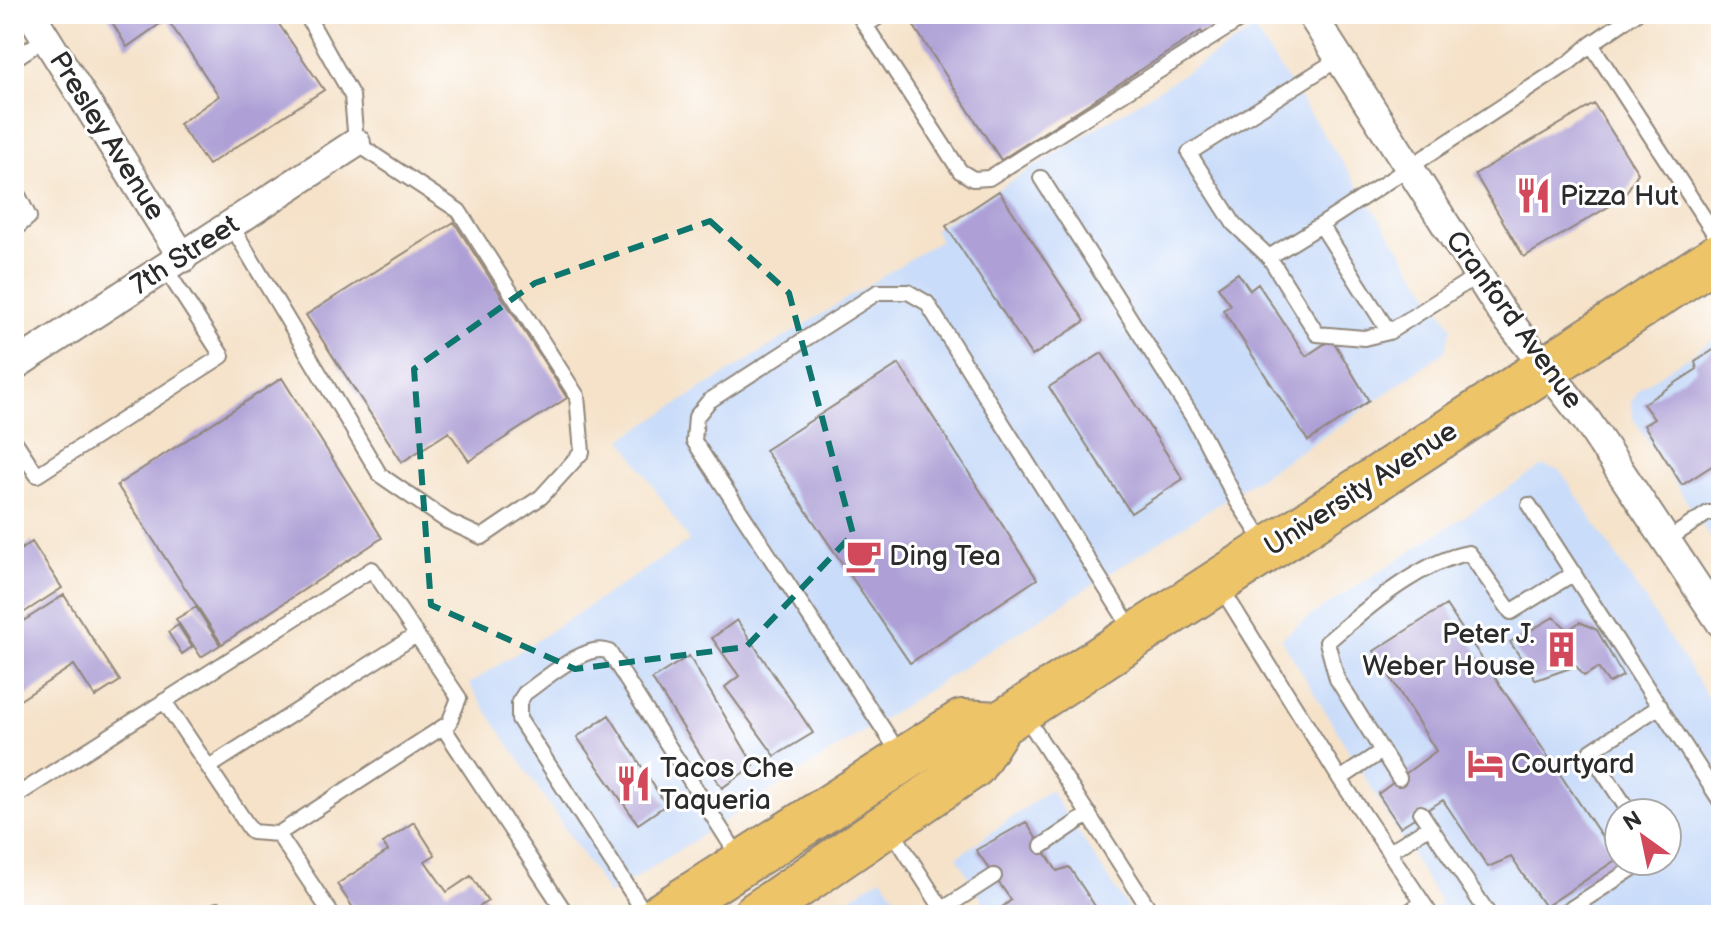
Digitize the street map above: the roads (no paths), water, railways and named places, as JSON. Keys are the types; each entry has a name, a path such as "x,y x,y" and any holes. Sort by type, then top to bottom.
{"main road":[{"name":"University Avenue","path":"755,915 973,766 1011,717 1719,258"},
{"path":"661,915 962,722 1011,717"},
{"path":"718,915 731,895 847,815 894,766"}],"street":[{"name":"Presley Avenue","path":"31,14 174,263"},
{"name":"Cranford Avenue","path":"1311,14 1478,275 1667,540 1721,623"},
{"name":"7th Street","path":"14,366 356,143"}],"lane":[{"path":"231,225 380,475 447,521 482,537 541,497 582,452 577,396 459,211 356,143 352,96 306,14"},
{"path":"883,14 862,20 960,171 973,179 989,178 1249,14"},
{"path":"1269,257 1570,62 1635,14"},
{"path":"14,59 46,38"},
{"path":"1591,44 1719,258"},
{"path":"1340,58 1189,153 1234,224 1269,257 1317,334 1364,338 1389,332 1478,275"},
{"path":"1041,178 1194,419 1237,501 1268,549"},
{"path":"14,187 29,217 14,230"},
{"path":"1321,225 1389,332"},
{"path":"14,440 37,475 222,356 174,263"},
{"path":"894,766 694,441 696,417 709,401 878,292 908,292 927,303 1135,636"},
{"path":"1529,505 1721,802"},
{"path":"1667,540 1708,513 1721,513"},
{"path":"1399,778 1337,679 1327,642 1368,607 1449,556 1469,553 1511,612 1574,573"},
{"path":"14,797 164,701 372,569 459,698 449,723 278,834 252,832 164,701"},
{"path":"1218,582 1340,779 1427,909 1404,915"},
{"path":"209,767 416,635"},
{"path":"646,915 519,719 519,702 525,693 586,652 602,648 609,652 742,863"},
{"path":"1620,797 1590,752 1660,706"},
{"path":"1011,717 1089,814 1153,915"},
{"path":"443,727 567,915"},
{"path":"1340,779 1382,751"},
{"path":"1421,813 1489,915"},
{"path":"1042,846 1089,814"},
{"path":"889,825 945,912 994,876"},
{"path":"1389,852 1430,826"},
{"path":"278,834 332,915"},
{"path":"1561,915 1619,877"},
{"path":"1710,915 1721,908"},
{"path":"210,915 217,910 220,915"}],"place":[{"name":"Pizza Hut","path":"1534,196"},
{"name":"Ding Tea","path":"863,556"},
{"name":"Peter J. Weber House","path":"1561,650"},
{"name":"Courtyard","path":"1485,764"},
{"name":"Tacos Che Taqueria","path":"634,784"}]}
